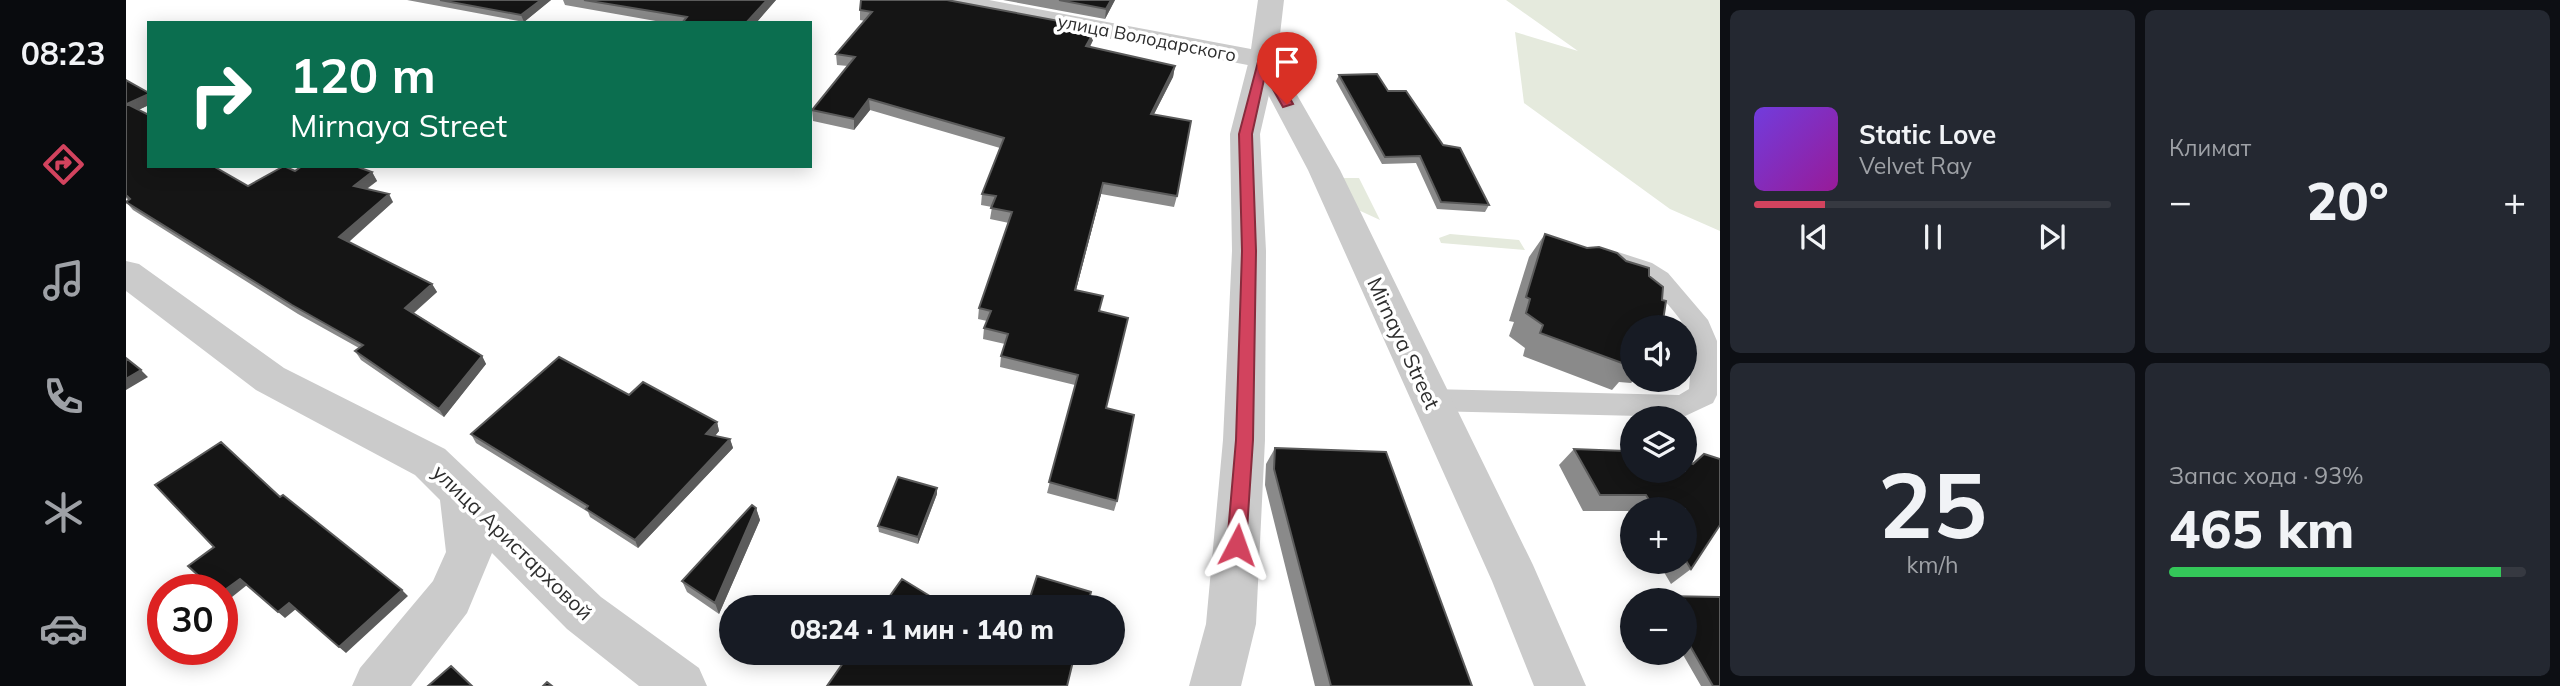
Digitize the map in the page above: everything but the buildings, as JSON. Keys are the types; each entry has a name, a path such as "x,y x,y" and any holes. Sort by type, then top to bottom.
{"street":[{"name":"улица Володарского","path":"949,0 1263,60"},
{"path":"1215,686 1232,611 1244,440 1249,251 1245,134 1263,60 1271,0"},
{"name":"Mirnaya Street","path":"1263,60 1324,170 1429,400 1516,581 1560,686"},
{"name":"улица Аристарховой","path":"126,273 270,379 430,462 584,613 681,686"},
{"path":"378,686 450,597 469,552 461,493"}],"lane":[{"path":"1429,400 1683,406 1703,395 1704,341 1699,327 1659,279 1643,269 1592,252"}],"shaded area":[{"path":"1506,0 1720,0 1720,231 1670,209 1524,103 1515,32 1578,51"},
{"path":"1338,178 1359,178 1380,220 1354,208"},
{"path":"1450,234 1519,240 1525,250 1441,243 1439,238"}],"route":[{"path":"1237,545 1244,440 1249,251 1245,134 1263,60 1287,104"}]}
